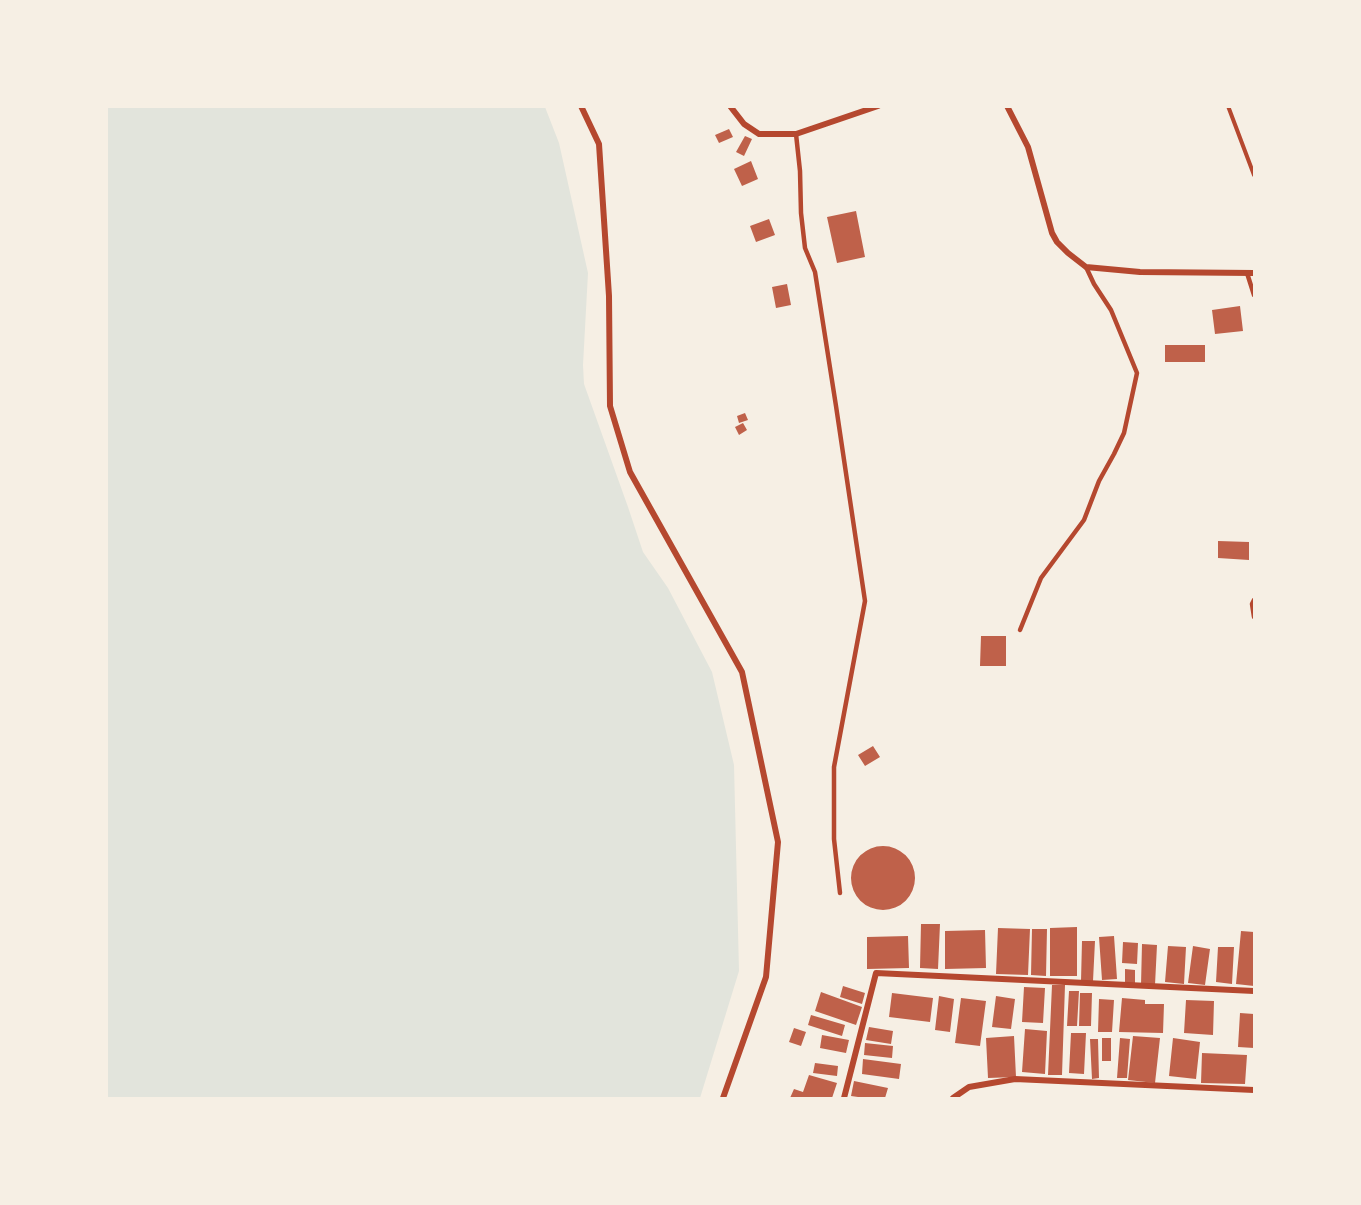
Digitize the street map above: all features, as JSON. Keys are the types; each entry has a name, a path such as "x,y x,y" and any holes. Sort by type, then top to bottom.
{"street":[{"path":"580,106 598,144 609,296 610,406 630,472 742,672 778,842 766,977 723,1098"},
{"path":"730,106 744,124 759,134 796,134 878,106"},
{"path":"1007,106 1028,147 1052,233 1057,242 1086,267 1140,272 1251,273"},
{"path":"844,1098 876,973 1254,991"},
{"path":"953,1098 969,1087 1015,1079 1254,1090"}],"lane":[{"path":"796,134 805,248 814,272 865,601 834,767 834,839 840,893"},
{"path":"1020,630 1041,578 1084,520 1099,481 1124,432 1137,374 1111,310 1086,267"},
{"path":"1251,273 1254,296"},
{"path":"1254,600 1252,604 1254,617"}],"path":[{"path":"1228,106 1254,175"}],"shaded area":[{"path":"107,106 545,107 559,143 588,273 584,384 643,552 668,588 712,672 734,765 739,971 700,1098 107,1098"}],"building":[{"path":"729,129 733,137 719,143 715,135"},
{"path":"745,136 752,139 744,156 736,152"},
{"path":"751,161 758,179 742,186 734,169"},
{"path":"856,211 865,257 837,263 827,217"},
{"path":"769,219 775,235 756,242 750,226"},
{"path":"787,284 791,305 776,308 772,287"},
{"path":"1240,306 1243,331 1215,334 1212,310"},
{"path":"1165,345 1205,345 1205,362 1165,362"},
{"path":"745,413 748,420 739,423 737,416"},
{"path":"743,423 747,430 739,435 735,427"},
{"path":"1218,541 1249,542 1249,560 1218,558"},
{"path":"981,636 1006,636 1006,666 980,666"},
{"path":"873,746 880,757 865,766 858,755"},
{"path":"877,846 889,846 906,855 913,866 915,878 913,890 906,901 889,910 877,910 865,905 856,896 851,884 851,872 856,860 865,851"},
{"path":"921,924 940,924 938,969 920,968"},
{"path":"1077,927 1077,976 1050,976 1050,928"},
{"path":"998,928 1030,929 1028,975 996,974"},
{"path":"1032,929 1047,929 1046,976 1031,975"},
{"path":"985,930 986,968 945,969 945,931"},
{"path":"1241,931 1254,932 1254,986 1236,984"},
{"path":"908,936 909,968 867,969 867,937"},
{"path":"1114,936 1117,979 1102,980 1099,937"},
{"path":"1082,941 1095,941 1093,981 1081,981"},
{"path":"1123,942 1138,943 1137,964 1122,963"},
{"path":"1142,944 1157,945 1155,985 1141,985"},
{"path":"1168,946 1186,947 1184,984 1165,982"},
{"path":"1193,946 1210,949 1205,985 1188,983"},
{"path":"1218,947 1234,947 1232,984 1216,982"},
{"path":"1125,969 1135,970 1135,983 1125,983"},
{"path":"1052,985 1065,985 1062,1075 1048,1075"},
{"path":"843,986 865,993 862,1004 840,997"},
{"path":"1024,987 1045,988 1043,1023 1022,1022"},
{"path":"1069,991 1079,991 1077,1026 1067,1026"},
{"path":"821,992 862,1007 856,1025 815,1011"},
{"path":"892,993 933,998 930,1022 889,1017"},
{"path":"1080,993 1092,993 1091,1026 1079,1026"},
{"path":"939,996 954,999 950,1032 935,1030"},
{"path":"996,996 1015,999 1011,1029 992,1027"},
{"path":"961,998 986,1001 980,1046 955,1043"},
{"path":"1122,998 1145,1000 1145,1004 1164,1004 1163,1033 1119,1032"},
{"path":"1099,999 1114,1000 1112,1032 1098,1032"},
{"path":"1186,1000 1214,1001 1213,1035 1184,1033"},
{"path":"1240,1013 1254,1014 1254,1048 1238,1047"},
{"path":"811,1015 845,1025 842,1036 808,1025"},
{"path":"869,1027 893,1031 891,1044 866,1040"},
{"path":"794,1028 806,1032 801,1046 789,1042"},
{"path":"1025,1029 1047,1031 1045,1074 1022,1072"},
{"path":"1071,1033 1086,1033 1084,1074 1069,1073"},
{"path":"822,1035 849,1040 846,1053 820,1048"},
{"path":"1014,1036 1016,1077 988,1078 986,1038"},
{"path":"1133,1036 1160,1038 1155,1083 1128,1080"},
{"path":"1102,1038 1111,1038 1111,1061 1102,1061"},
{"path":"1120,1038 1130,1039 1127,1078 1117,1078"},
{"path":"1173,1038 1200,1042 1196,1079 1169,1076"},
{"path":"1090,1039 1098,1039 1099,1078 1092,1079"},
{"path":"865,1043 893,1046 892,1058 864,1055"},
{"path":"1202,1053 1247,1055 1245,1084 1201,1083"},
{"path":"863,1059 901,1064 899,1079 862,1074"},
{"path":"815,1063 838,1066 837,1076 813,1073"},
{"path":"809,1075 837,1083 832,1098 790,1098 794,1089 803,1092"},
{"path":"854,1081 888,1088 885,1098 851,1096"}]}
